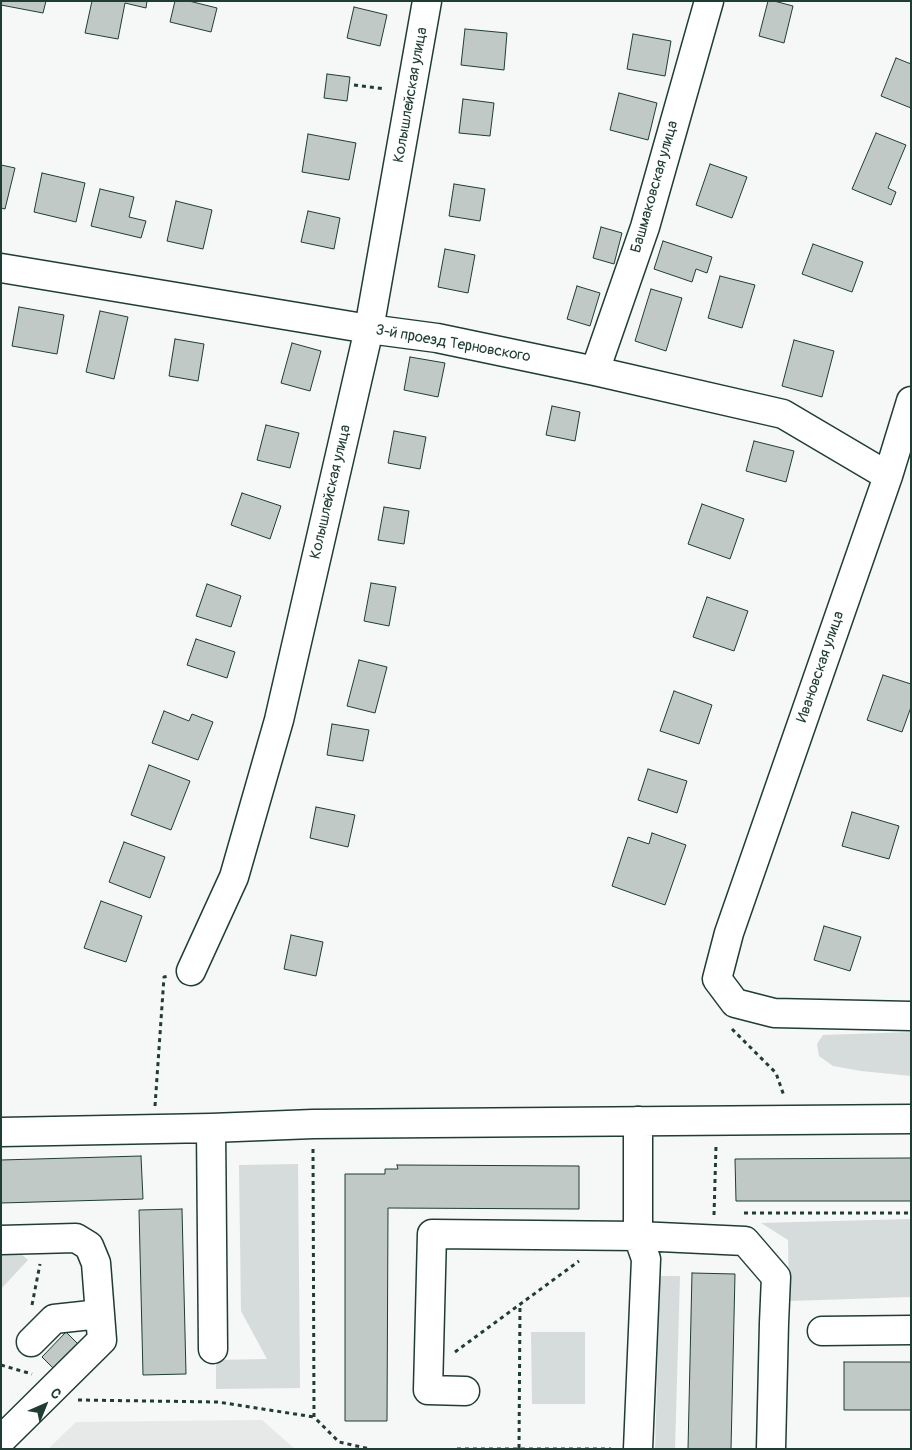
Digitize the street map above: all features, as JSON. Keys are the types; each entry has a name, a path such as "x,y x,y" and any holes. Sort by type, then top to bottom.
{"street":[{"name":"Колышлейская улица","path":"191,971 234,877 279,720 369,329 427,1"},
{"name":"Башмаковская улица","path":"596,371 645,227 709,1"},
{"name":"3-й проезд Терновского","path":"1,268 369,329 436,338 596,371 783,414 888,476"},
{"name":"Ивановская улица","path":"911,401 888,476 729,933 717,979 735,1003 774,1013 911,1016"},
{"path":"1,1132 313,1124 911,1119"},
{"path":"638,1121 638,1236 646,1259 638,1449"},
{"path":"211,1128 213,1348"},
{"path":"465,1391 428,1390 432,1234 638,1236 745,1241 776,1277 771,1449"},
{"path":"1,1240 76,1238 89,1246 96,1263 102,1340 1,1440"},
{"path":"31,1342 54,1319 100,1314"},
{"path":"822,1331 911,1330"}],"path":[{"path":"354,85 412,93"},
{"path":"153,1129 164,977 191,971"},
{"path":"728,1025 776,1073 792,1120"},
{"path":"714,1239 716,1120"},
{"path":"313,1124 314,1417"},
{"path":"744,1213 911,1213"},
{"path":"32,1306 45,1239"},
{"path":"428,1372 582,1259"},
{"path":"519,1448 520,1304"},
{"path":"42,1400 218,1402 314,1417 339,1442 370,1449"},
{"path":"457,1449 611,1449"}],"shaded area":[{"path":"911,1032 911,1076 833,1066 819,1056 817,1044 823,1035"},
{"path":"298,1164 300,1388 216,1389 216,1360 267,1359 241,1311 239,1165"},
{"path":"911,1219 911,1297 789,1301 788,1240 761,1223"},
{"path":"5,1240 28,1260 1,1289 1,1244"},
{"path":"660,1276 680,1276 675,1449 655,1449"},
{"path":"531,1332 585,1332 585,1404 532,1404"},
{"path":"262,1420 295,1449 48,1449 76,1422"}],"building":[{"path":"2,1 46,1 43,13 1,5"},
{"path":"92,1 147,1 146,8 125,3 118,39 85,33"},
{"path":"175,1 189,1 217,8 211,32 170,22"},
{"path":"768,1 793,6 784,43 759,36"},
{"path":"354,7 387,15 380,46 347,38"},
{"path":"465,29 507,33 504,70 461,65"},
{"path":"633,34 671,41 665,76 627,69"},
{"path":"896,58 911,64 911,108 881,96"},
{"path":"327,74 350,77 347,101 324,98"},
{"path":"619,93 657,103 648,140 610,130"},
{"path":"463,99 494,103 490,136 459,133"},
{"path":"876,133 906,145 888,188 896,192 891,205 852,189"},
{"path":"308,134 356,143 349,180 302,172"},
{"path":"710,164 747,177 732,218 696,205"},
{"path":"1,165 15,168 5,209 1,208"},
{"path":"42,173 85,183 76,222 34,212"},
{"path":"454,184 485,189 480,221 449,216"},
{"path":"100,189 134,197 129,217 146,221 141,238 91,226"},
{"path":"176,201 212,210 203,249 167,241"},
{"path":"308,211 340,218 334,249 301,242"},
{"path":"601,227 622,233 614,264 593,258"},
{"path":"663,241 712,257 707,273 696,269 692,282 654,269"},
{"path":"813,244 863,262 852,292 802,274"},
{"path":"445,249 475,255 468,293 438,287"},
{"path":"720,276 755,285 742,328 708,318"},
{"path":"577,286 600,293 590,326 567,319"},
{"path":"651,289 682,298 666,351 635,341"},
{"path":"19,307 64,315 57,354 12,346"},
{"path":"100,311 128,317 114,379 86,372"},
{"path":"175,339 204,344 198,381 169,376"},
{"path":"794,340 834,351 822,397 782,386"},
{"path":"292,343 321,351 310,391 281,383"},
{"path":"410,357 445,363 438,397 404,390"},
{"path":"552,406 580,412 575,441 546,435"},
{"path":"266,425 299,433 290,468 257,460"},
{"path":"394,431 426,437 420,469 388,463"},
{"path":"754,441 794,451 786,482 746,471"},
{"path":"242,493 281,506 270,539 231,525"},
{"path":"702,504 744,519 730,559 688,544"},
{"path":"384,507 409,511 404,544 378,540"},
{"path":"371,583 396,587 389,626 364,621"},
{"path":"207,584 241,596 231,627 196,616"},
{"path":"707,597 748,611 734,651 693,637"},
{"path":"196,639 235,652 227,678 187,665"},
{"path":"359,660 387,667 375,713 347,706"},
{"path":"883,675 911,684 911,707 902,732 867,720"},
{"path":"674,691 712,705 699,744 660,731"},
{"path":"164,711 189,721 192,714 213,722 198,760 152,743"},
{"path":"332,724 369,730 363,761 327,755"},
{"path":"149,765 190,781 171,830 131,815"},
{"path":"648,769 687,781 677,813 638,800"},
{"path":"316,807 355,815 348,847 310,838"},
{"path":"852,812 899,826 889,859 842,846"},
{"path":"652,833 686,845 665,905 612,886 628,837 649,844"},
{"path":"124,842 165,857 150,898 109,882"},
{"path":"101,901 142,916 126,962 84,948"},
{"path":"824,926 861,937 850,971 814,960"},
{"path":"291,935 323,942 316,976 284,969"},
{"path":"141,1156 143,1199 1,1203 1,1160"},
{"path":"911,1158 911,1201 736,1201 735,1159"},
{"path":"397,1165 579,1166 579,1209 388,1208 387,1421 345,1421 345,1174 385,1174 385,1169 398,1169"},
{"path":"182,1209 186,1374 143,1375 139,1210"},
{"path":"692,1273 735,1274 731,1449 688,1449"},
{"path":"66,1332 81,1347 57,1372 42,1357"},
{"path":"844,1362 911,1362 911,1410 844,1410"}]}
